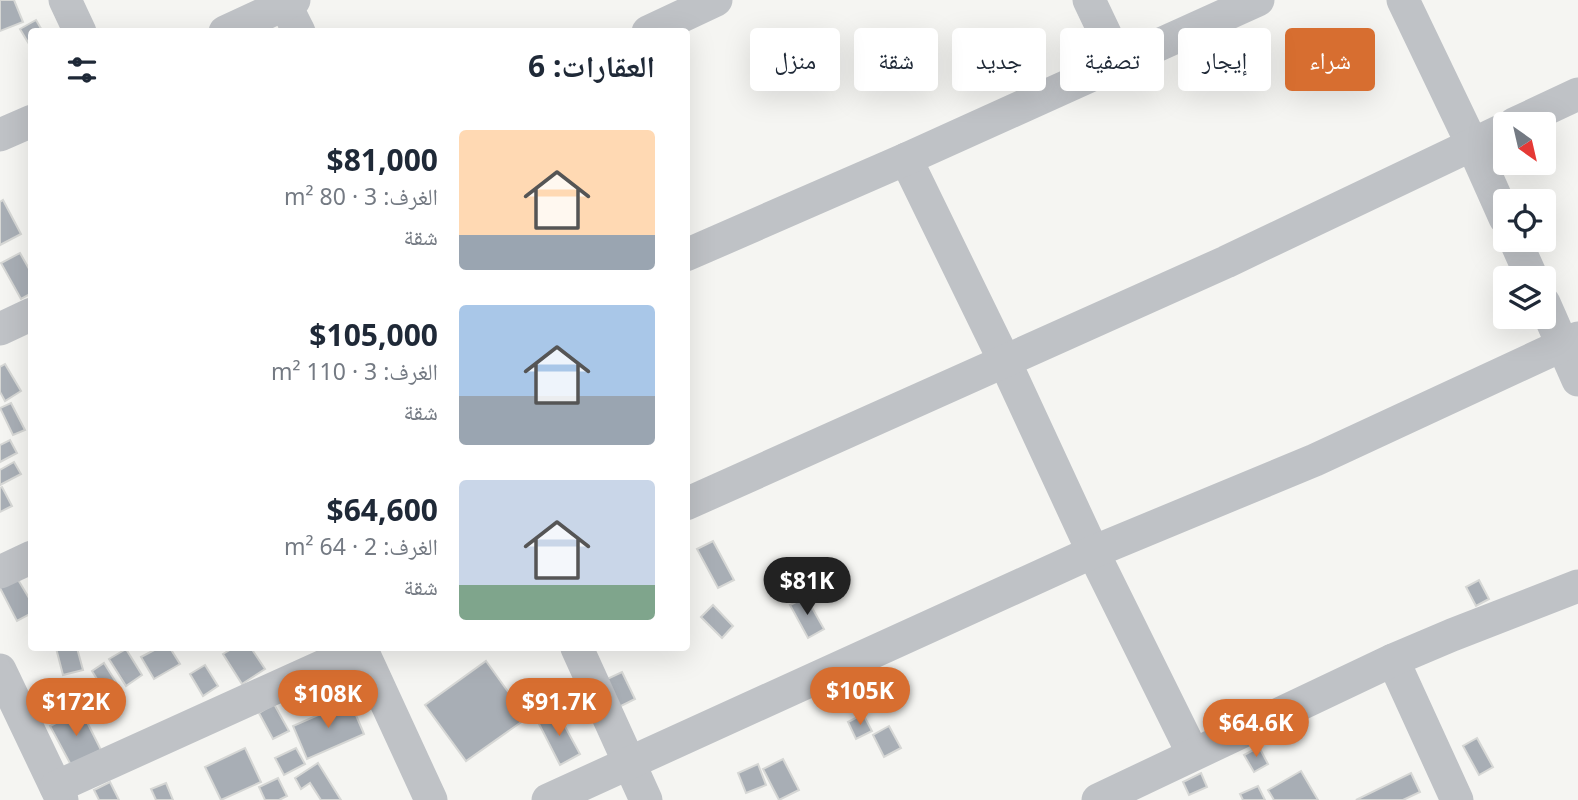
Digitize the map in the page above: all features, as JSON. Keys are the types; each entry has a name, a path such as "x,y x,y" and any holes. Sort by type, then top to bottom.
{"street":[{"path":"65,0 78,28"},
{"path":"656,28 716,0"},
{"path":"1088,0 1102,28"},
{"path":"1164,43 1258,0"},
{"path":"1403,0 1493,191"},
{"path":"239,28 293,12"},
{"path":"690,247 906,159 1060,90"},
{"path":"1540,112 1578,94"},
{"path":"0,135 28,123"},
{"path":"690,502 1226,262 1493,134"},
{"path":"906,159 1093,552 1193,754"},
{"path":"0,329 28,316"},
{"path":"1556,321 1570,342 1578,380"},
{"path":"548,800 1093,552 1315,460 1570,342"},
{"path":"0,572 28,559"},
{"path":"1098,800 1393,660 1452,635 1575,594"},
{"path":"0,670 59,794 356,651"},
{"path":"363,651 430,800"},
{"path":"578,651 646,800"},
{"path":"1393,660 1457,800"}],"building":[{"path":"0,0 14,0 23,22 0,31"},
{"path":"36,20 41,28 28,28 28,42 20,29"},
{"path":"3,200 21,234 0,245 0,202"},
{"path":"20,253 28,267 28,295 21,299 1,263"},
{"path":"5,364 21,391 5,401 0,392 0,367"},
{"path":"11,403 25,430 13,435 0,408"},
{"path":"10,440 17,453 0,462 0,445"},
{"path":"14,462 21,474 0,485 0,470"},
{"path":"2,487 12,506 0,512 0,488"},
{"path":"713,541 734,580 718,588 697,549"},
{"path":"17,578 28,596 28,615 17,621 0,588"},
{"path":"1479,580 1489,599 1476,606 1466,587"},
{"path":"806,597 824,629 808,638 790,605"},
{"path":"713,605 733,626 722,638 701,617"},
{"path":"57,651 78,651 83,670 63,675"},
{"path":"127,651 142,675 126,686 109,659"},
{"path":"152,651 172,651 180,664 154,679 141,657"},
{"path":"228,651 253,651 265,669 242,684 223,654"},
{"path":"486,661 527,718 466,761 425,705"},
{"path":"104,663 119,687 107,695 92,671"},
{"path":"205,665 218,686 203,696 190,674"},
{"path":"622,672 635,699 619,707 605,680"},
{"path":"350,701 364,734 307,759 293,726"},
{"path":"274,704 289,731 273,739 259,713"},
{"path":"81,710 101,750 71,765 50,726"},
{"path":"557,712 580,754 560,765 538,722"},
{"path":"863,714 872,731 856,739 848,722"},
{"path":"889,726 901,748 884,757 873,735"},
{"path":"1477,738 1493,767 1479,775 1463,746"},
{"path":"1259,747 1268,764 1254,772 1244,755"},
{"path":"245,748 261,782 221,800 205,767"},
{"path":"296,748 305,764 284,775 275,758"},
{"path":"783,759 799,790 779,800 763,769"},
{"path":"318,763 341,800 321,800 310,783 301,789 295,778"},
{"path":"758,764 766,785 746,793 738,773"},
{"path":"1301,771 1318,800 1274,800 1268,790"},
{"path":"1201,773 1207,787 1189,795 1183,782"},
{"path":"1411,773 1420,792 1403,800 1356,800"},
{"path":"278,778 287,796 279,800 265,800 259,787"},
{"path":"110,782 119,800 99,800 94,790"},
{"path":"166,783 173,800 156,800 151,789"},
{"path":"1258,786 1265,800 1243,800 1240,794"}]}
